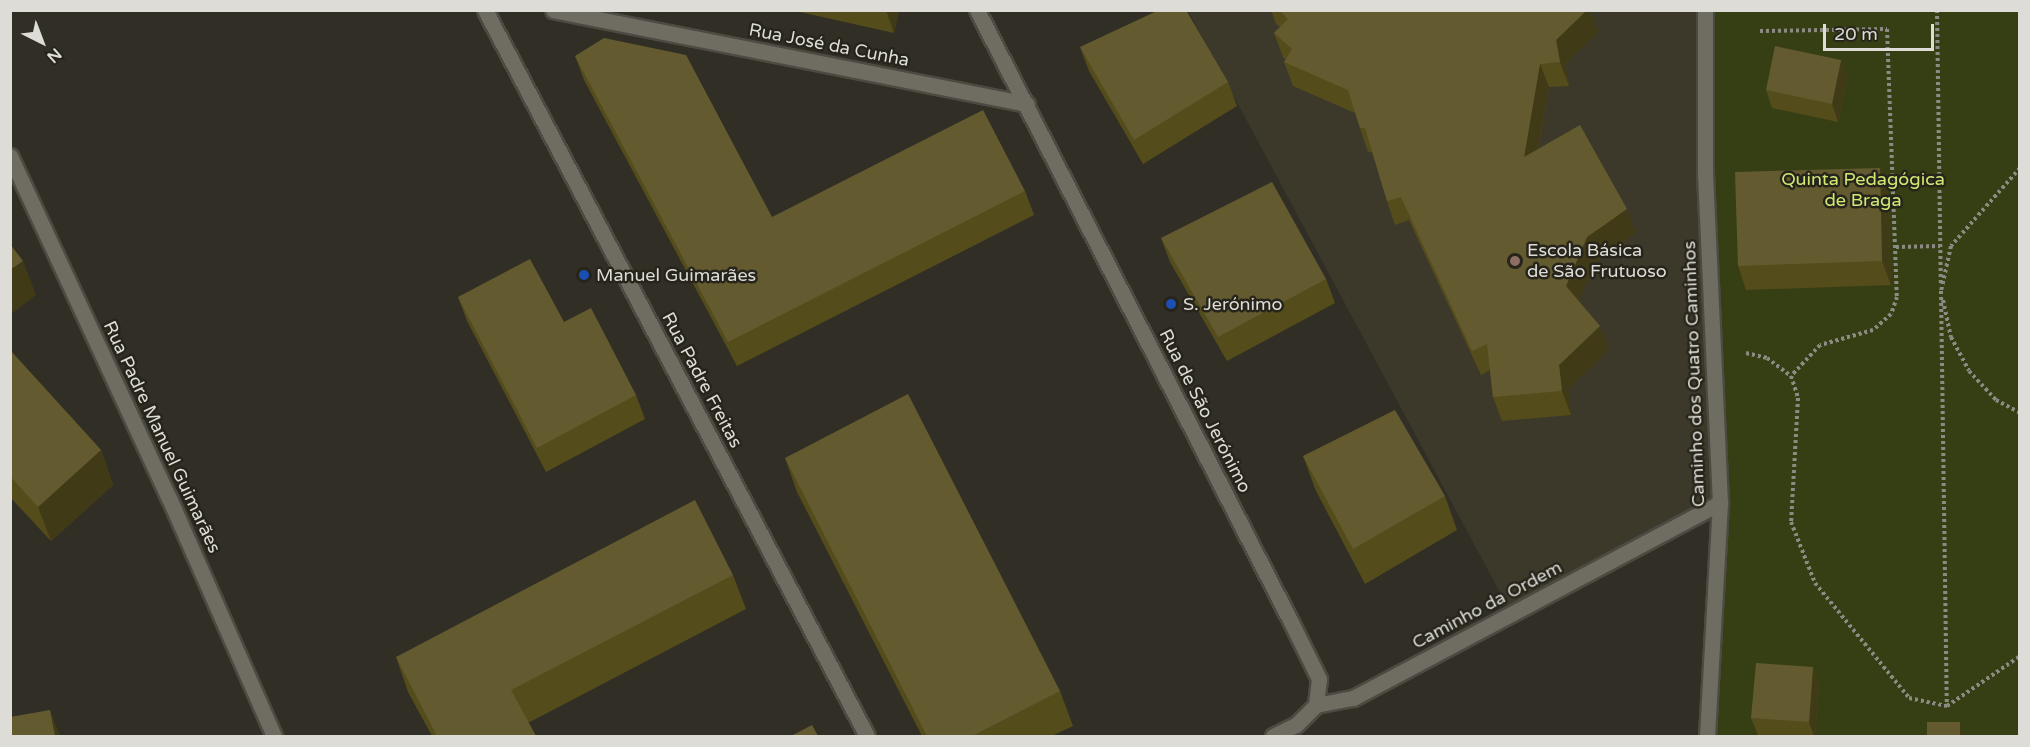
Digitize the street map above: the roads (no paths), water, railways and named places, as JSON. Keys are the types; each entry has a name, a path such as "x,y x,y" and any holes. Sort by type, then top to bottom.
{"street":[{"name":"Rua Padre Freitas","path":"485,10 867,736"},
{"name":"Rua José da Cunha","path":"553,10 1027,104"},
{"name":"Rua de São Jerónimo","path":"976,10 1027,104 1319,679 1317,705"},
{"name":"Caminho dos Quatro Caminhos","path":"1705,10 1705,173 1720,503 1707,736"},
{"name":"Rua Padre Manuel Guimarães","path":"10,156 169,498 274,736"},
{"name":"Caminho da Ordem","path":"1317,705 1353,698 1720,503"},
{"path":"1273,736 1296,725 1317,705"}],"place":[{"name":"Escola Básica de São Frutuoso","path":"1515,261"},
{"name":"Manuel Guimarães","path":"584,275"},
{"name":"S. Jerónimo","path":"1171,304"}],"park label":[{"name":"Quinta Pedagógica de Braga","path":"1863,190"}]}
